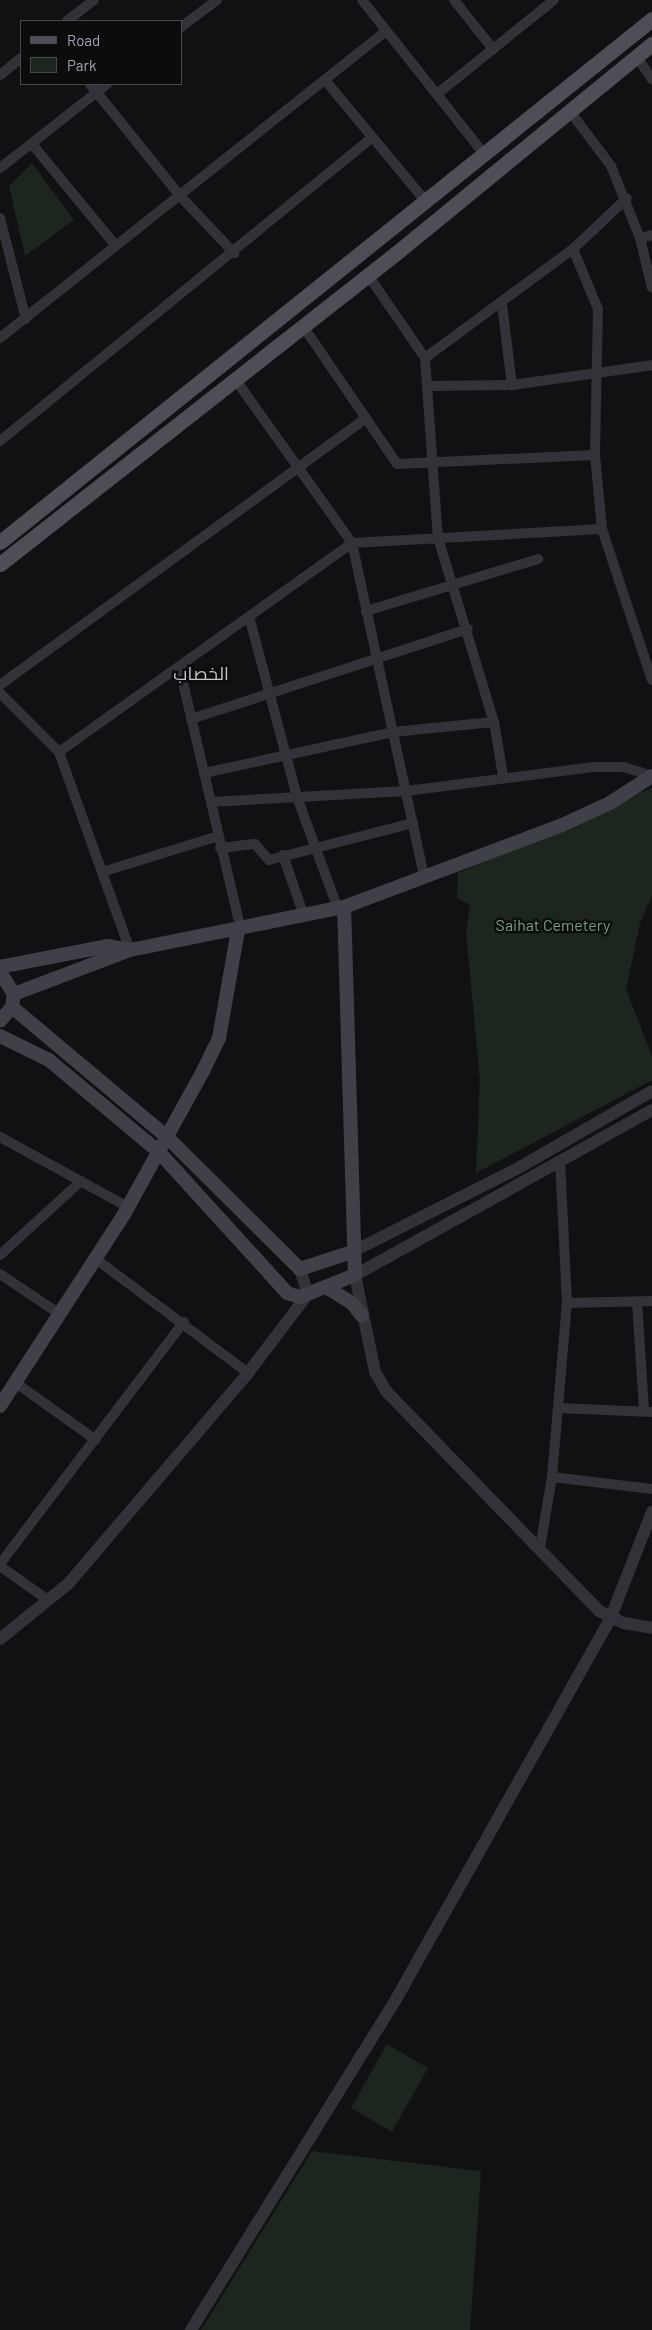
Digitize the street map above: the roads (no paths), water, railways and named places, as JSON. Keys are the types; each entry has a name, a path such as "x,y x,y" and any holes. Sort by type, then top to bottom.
{"main road":[{"path":"0,540 427,203 652,19"},
{"path":"0,564 368,275 652,44"},
{"path":"0,1021 13,1001 130,950 239,930 341,908 562,825 610,803 652,776"},
{"path":"0,1036 49,1060 158,1152 287,1293 300,1297 308,1294 355,1274 352,1252 341,908"},
{"path":"0,1406 61,1314 128,1207 218,1038 239,930"},
{"path":"0,968 107,946 130,950"},
{"path":"0,972 13,1001 166,1136 300,1269 352,1252"},
{"path":"326,1287 352,1302 362,1316"}],"street":[{"path":"68,20 94,0"},
{"path":"182,26 217,0"},
{"path":"362,0 485,155"},
{"path":"454,0 493,49"},
{"path":"437,94 554,0"},
{"path":"0,338 386,31"},
{"path":"637,57 652,79"},
{"path":"0,75 20,59"},
{"path":"325,80 427,203"},
{"path":"0,168 32,144 94,88 180,196 234,254"},
{"path":"569,110 611,166 627,198 640,238 652,288"},
{"path":"0,441 234,254 372,138"},
{"path":"32,144 116,246"},
{"path":"425,358 502,304 573,249 627,198"},
{"path":"0,218 26,319"},
{"path":"640,238 652,235"},
{"path":"573,249 598,308 595,372 595,454 602,529 652,680"},
{"path":"368,275 425,358 430,386 436,460 438,538 468,629 494,722 503,776"},
{"path":"502,304 512,385"},
{"path":"303,326 397,464 436,460 595,454"},
{"path":"430,386 512,385 652,365"},
{"path":"236,379 352,543 424,877"},
{"path":"0,685 366,418"},
{"path":"59,752 180,670 352,543 602,529"},
{"path":"366,611 538,559"},
{"path":"250,620 268,695 297,797 313,847 341,908"},
{"path":"191,719 468,629"},
{"path":"180,670 239,930"},
{"path":"0,693 59,752 130,950"},
{"path":"204,773 393,732 494,722"},
{"path":"211,802 406,791 503,776 593,767 624,767 652,776"},
{"path":"220,848 252,844 266,860 412,823"},
{"path":"102,872 218,836"},
{"path":"283,855 304,916"},
{"path":"352,1252 520,1167 652,1091"},
{"path":"652,1110 355,1274 362,1316 375,1372 386,1391 599,1611 611,1617 652,1628"},
{"path":"0,1137 128,1207"},
{"path":"540,1548 552,1477 567,1303 560,1161"},
{"path":"0,1255 82,1181"},
{"path":"96,1259 184,1322 248,1373"},
{"path":"0,1639 68,1584 248,1373 308,1294 300,1269"},
{"path":"0,1274 61,1314"},
{"path":"567,1303 652,1301"},
{"path":"637,1302 648,1411"},
{"path":"48,1600 0,1565 184,1322"},
{"path":"16,1382 96,1440"},
{"path":"648,1411 652,1399"},
{"path":"558,1408 648,1411"},
{"path":"552,1477 652,1490"},
{"path":"191,2330 395,2002 611,1617 652,1512"}],"district":[{"name":"الخصاب","path":"201,673"}],"park label":[{"name":"Saihat Cemetery","path":"553,925"}]}
